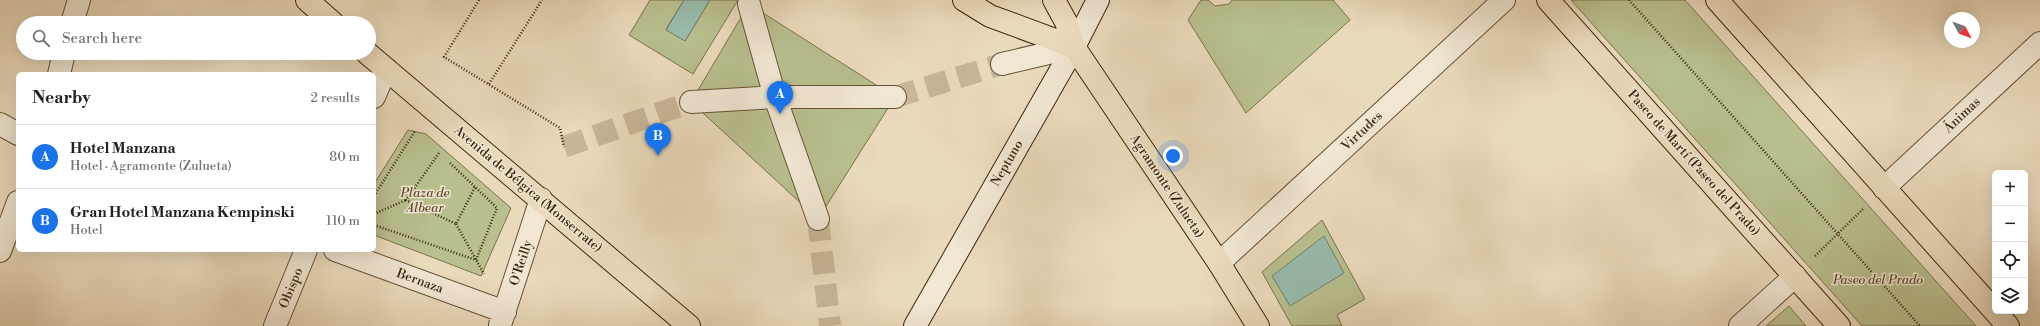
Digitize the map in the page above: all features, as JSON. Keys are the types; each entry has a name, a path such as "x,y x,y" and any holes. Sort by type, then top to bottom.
{"main road":[{"path":"307,0 325,16"},
{"path":"964,0 990,16 1074,47"},
{"name":"Agramonte (Zulueta)","path":"1054,0 1066,22 1074,47 1219,263 1258,326"},
{"name":"Paseo de Martí (Paseo del Prado)","path":"1548,0 1796,276 1839,326"},
{"path":"1718,0 2008,326"},
{"name":"Avenida de Bélgica (Monserrate)","path":"375,60 689,326"}],"street":[{"path":"74,16 79,0"},
{"name":"Neptuno","path":"915,326 1074,47 1098,0"},
{"name":"Virtudes","path":"1219,263 1504,0"},
{"path":"748,4 775,97 818,219"},
{"name":"Ánimas","path":"1884,188 2040,43"},
{"path":"1002,64 1074,47"},
{"path":"59,72 62,60"},
{"path":"376,92 386,69"},
{"path":"691,102 775,97 895,97"},
{"path":"0,124 16,133"},
{"name":"O'Reilly","path":"502,319 541,199"},
{"path":"0,251 16,207"},
{"name":"Obispo","path":"275,326 305,252"},
{"name":"Bernaza","path":"340,252 502,319"},
{"path":"1740,326 1796,276"}],"path":[{"path":"479,0 444,57 560,128 564,146"},
{"path":"489,84 542,0"},
{"path":"1629,0 1920,326"},
{"path":"376,193 415,131 420,135"},
{"path":"434,149 497,208 476,260"},
{"path":"376,213 406,200 439,153"},
{"path":"456,224 475,187"},
{"path":"1796,276 1884,188"},
{"path":"406,200 456,224 476,260 502,319"},
{"path":"376,226 476,260"}],"green space":[{"path":"650,0 684,0 666,29 685,41 710,0 738,0 693,74 629,35"},
{"path":"1201,0 1208,0 1215,6 1229,4 1232,0 1333,0 1350,20 1246,113 1188,20"},
{"name":"Paseo del Prado","path":"1571,0 1685,0 1976,326 1862,326"},
{"path":"749,4 895,97 818,219 691,102"},
{"name":"Plaza de Albear","path":"408,130 426,134 511,208 481,276 376,236 376,181"},
{"path":"1322,220 1365,299 1337,315 1342,326 1292,326 1262,272"},
{"path":"1789,306 1806,326 1766,326"}],"shaded area":[{"path":"684,0 710,0 685,41 666,30"},
{"path":"1324,236 1344,273 1290,306 1272,276"}],"tunnel":[{"path":"895,97 1002,64"},
{"path":"564,147 691,102"},
{"path":"818,219 830,326"}],"place":[{"name":"Hotel Manzana","path":"780,114"},
{"name":"Gran Hotel Manzana Kempinski","path":"658,156"}]}
